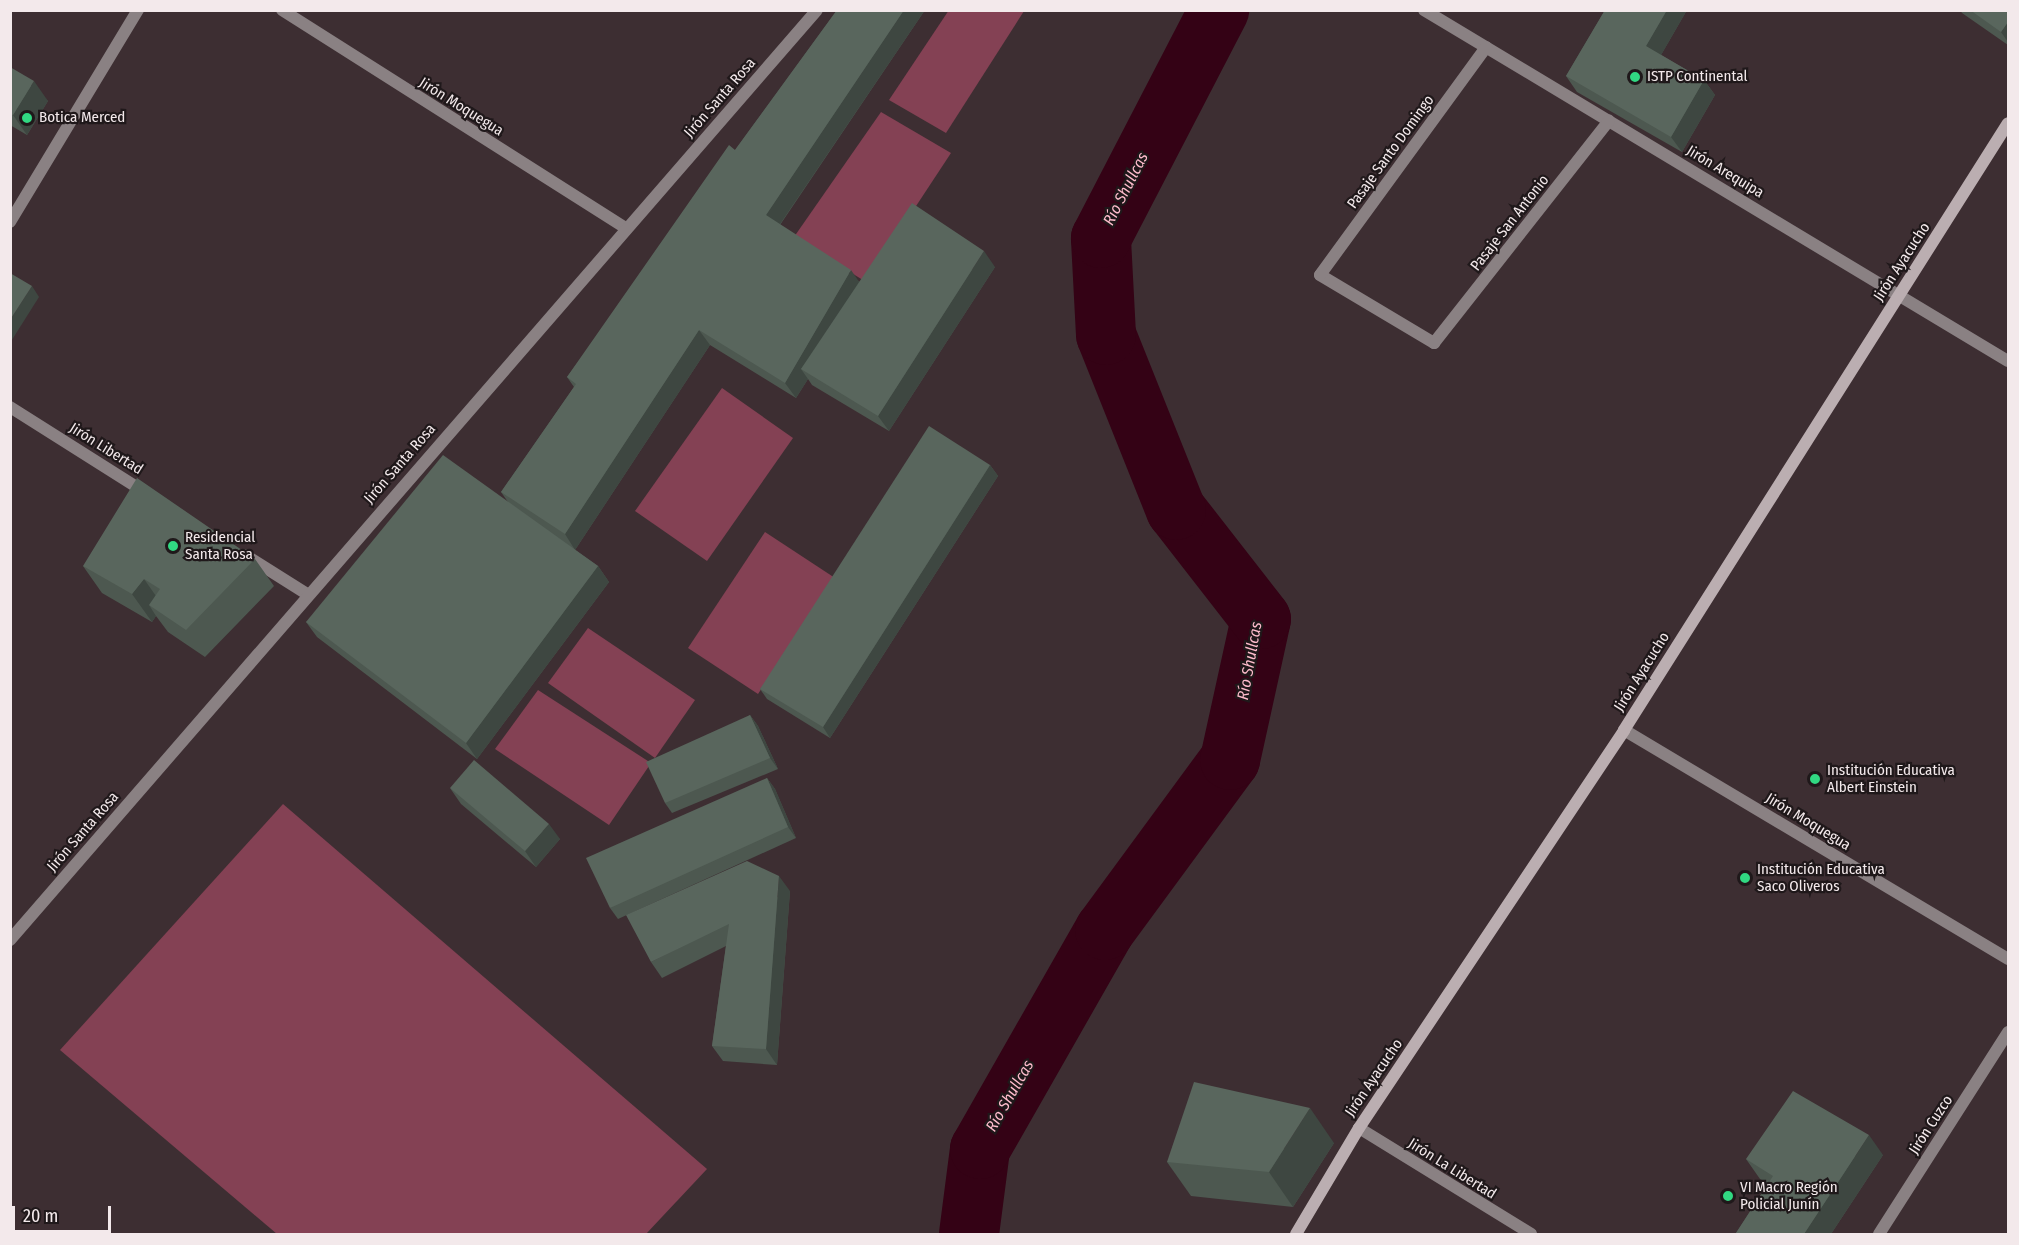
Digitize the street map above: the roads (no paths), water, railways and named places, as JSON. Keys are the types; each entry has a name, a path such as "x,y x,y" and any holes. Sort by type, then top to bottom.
{"street":[{"path":"10,222 138,10"},
{"name":"Jirón Moquegua","path":"282,10 625,228"},
{"name":"Jirón Santa Rosa","path":"10,940 307,594 817,10"},
{"name":"Jirón Arequipa","path":"1424,10 1899,294 2008,362"},
{"name":"Pasaje Santo Domingo","path":"1434,343 1320,275 1486,47"},
{"name":"Pasaje San Antonio","path":"1434,343 1609,121"},
{"name":"Jirón Ayacucho","path":"1296,1234 1359,1128 1624,730 2008,123"},
{"name":"Jirón Libertad","path":"10,406 159,500"},
{"path":"238,550 307,594"},
{"name":"Jirón Moquegua","path":"1624,730 2008,959"},
{"name":"Jirón Cuzco","path":"1879,1234 2008,1032"},
{"name":"Jirón La Libertad","path":"1359,1128 1531,1234"}],"waterway":[{"name":"Río Shullcas","path":"969,1234 980,1149 1105,930 1230,760 1261,619 1176,510 1106,335 1101,238 1219,10"}],"place":[{"name":"ISTP Continental","path":"1635,77"},
{"name":"Botica Merced","path":"27,118"},
{"name":"Residencial Santa Rosa","path":"173,546"},
{"name":"Institución Educativa Albert Einstein","path":"1815,779"},
{"name":"Institución Educativa Saco Oliveros","path":"1745,878"},
{"name":"VI Macro Región Policial Junín","path":"1728,1196"}]}
